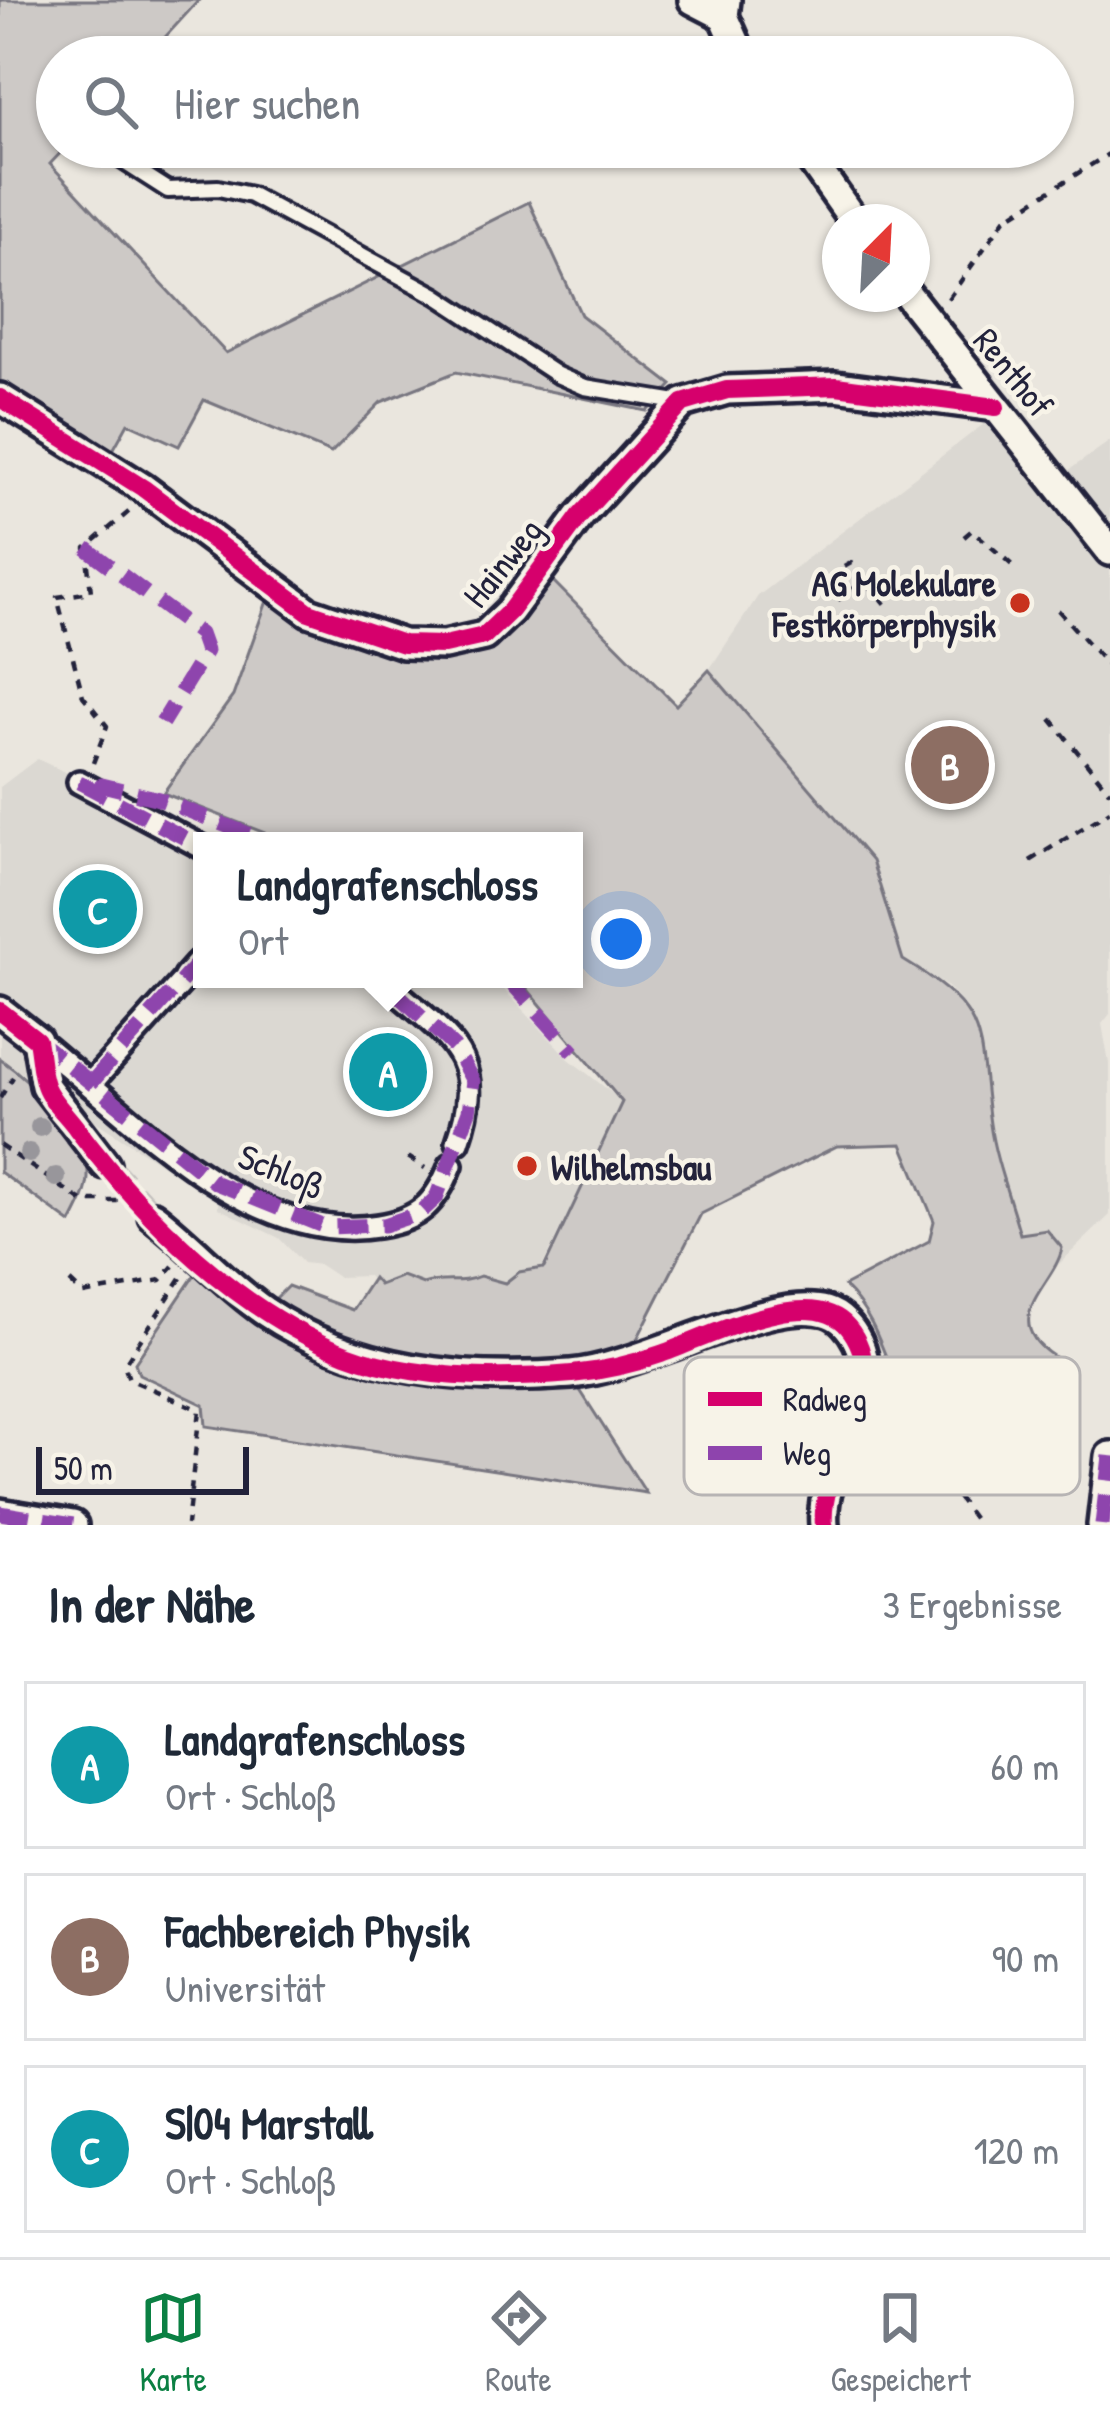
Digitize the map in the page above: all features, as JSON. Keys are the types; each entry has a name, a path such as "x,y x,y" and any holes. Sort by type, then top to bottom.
{"street":[{"path":"693,0 726,8"},
{"path":"817,168 842,204"},
{"name":"Renthof","path":"921,312 1110,551"},
{"path":"683,403 727,390 836,386 996,407"},
{"name":"Hainweg","path":"0,398 150,494 309,612 403,644 444,645 484,636 509,611 580,516 683,403"},
{"path":"79,782 193,842"},
{"path":"91,1083 193,968"},
{"path":"392,988 454,1047 469,1069 472,1094 458,1142"},
{"name":"Schloß","path":"0,1011 216,1183 325,1227 385,1225 421,1213 436,1198 451,1166"},
{"path":"37,1040 45,1087 105,1165"},
{"path":"154,1216 186,1259 265,1311 349,1355 459,1376 573,1374 649,1358 778,1314 812,1310 833,1314 851,1330 862,1357"},
{"path":"1102,1525 1110,1456"},
{"path":"824,1525 829,1495"},
{"path":"0,1513 73,1525"}],"lane":[{"path":"134,168 168,190 218,188 251,195 437,296 585,387 683,403"}],"path":[{"path":"966,273 1005,219 1110,154"},
{"path":"79,782 100,752 107,726 83,696 57,597 91,592 86,548 150,494"},
{"path":"964,537 972,530 1012,565"},
{"path":"844,567 850,563 886,604"},
{"path":"838,600 865,580"},
{"path":"1058,610 1108,666"},
{"path":"1051,719 1110,792"},
{"path":"1030,861 1110,811"},
{"path":"70,1282 83,1294 161,1280 186,1259"},
{"path":"186,1259 124,1365 129,1379 200,1410 187,1525"},
{"path":"956,1495 979,1525"}],"shaded area":[{"path":"0,0 199,0 166,36 36,36 36,168 54,168 226,353 529,202 581,315 672,385 647,411 456,372 381,402 331,453 204,400 179,446 128,423 112,452 0,383"},
{"path":"993,417 1048,485 1110,441 1110,1014 1102,1024 1110,1069 1110,1215 1059,1264 1062,1247 1020,1234 990,1126 977,1028 966,1007 948,987 903,960 872,860 709,670 758,596"},
{"path":"553,581 676,705 709,670 872,861 903,960 952,995 975,1027 992,1138 1020,1234 1047,1230 1062,1248 1029,1315 1037,1342 1053,1356 886,1357 870,1320 844,1286 929,1241 934,1221 902,1144 837,1146 701,1214 629,1355 525,1367 421,1361 342,1343 269,1305 288,1286 352,1310 373,1278 379,1285 402,1276 423,1284 480,1276 505,1283 519,1272 544,1268 622,1102 527,988 583,988 583,832 262,832 163,793 233,696 267,601 304,621 400,654 520,620"},
{"path":"37,759 195,832 193,988 502,988 569,1059 622,1101 539,1273 519,1272 505,1283 480,1276 463,1284 445,1278 423,1284 402,1276 378,1286 368,1276 338,1277 320,1265 303,1263 279,1238 218,1208 218,1201 0,1059 0,787"},
{"path":"0,1059 57,1111 80,1145 88,1178 71,1223 0,1172"},
{"path":"196,1273 291,1338 374,1373 464,1387 578,1387 646,1493 206,1426 204,1405 139,1374 135,1363"}],"tunnel":[{"path":"105,1164 153,1216"}],"marked path":[{"path":"86,548 200,634 206,651 162,723"},
{"path":"79,782 193,842"},
{"path":"95,792 102,785 159,799 242,832"},
{"path":"91,1083 193,968"},
{"path":"35,1038 216,1183 325,1227 384,1225 420,1213 436,1198 469,1111 473,1081 454,1047 392,988"},
{"path":"516,988 574,1052"},
{"path":"1102,1525 1110,1456"},
{"path":"0,1513 73,1525"}],"cycle path":[{"path":"0,398 143,488 309,612 403,644 444,645 484,636 510,611 580,516 683,403 727,390 836,386 996,407"},
{"path":"0,1011 37,1040 43,1080 51,1096 164,1229 268,1314 346,1354 400,1369 458,1376 572,1374 650,1358 757,1318 809,1310 831,1315 848,1327 862,1357"},
{"path":"824,1525 826,1495"}],"place":[{"name":"AG Molekulare Festkörperphysik","path":"1020,603"},
{"name":"Fachbereich Physik","path":"950,765"},
{"name":"S|04 Marstall","path":"98,909"},
{"name":"Landgrafenschloss","path":"388,1072"},
{"name":"Wilhelmsbau","path":"527,1166"}]}
